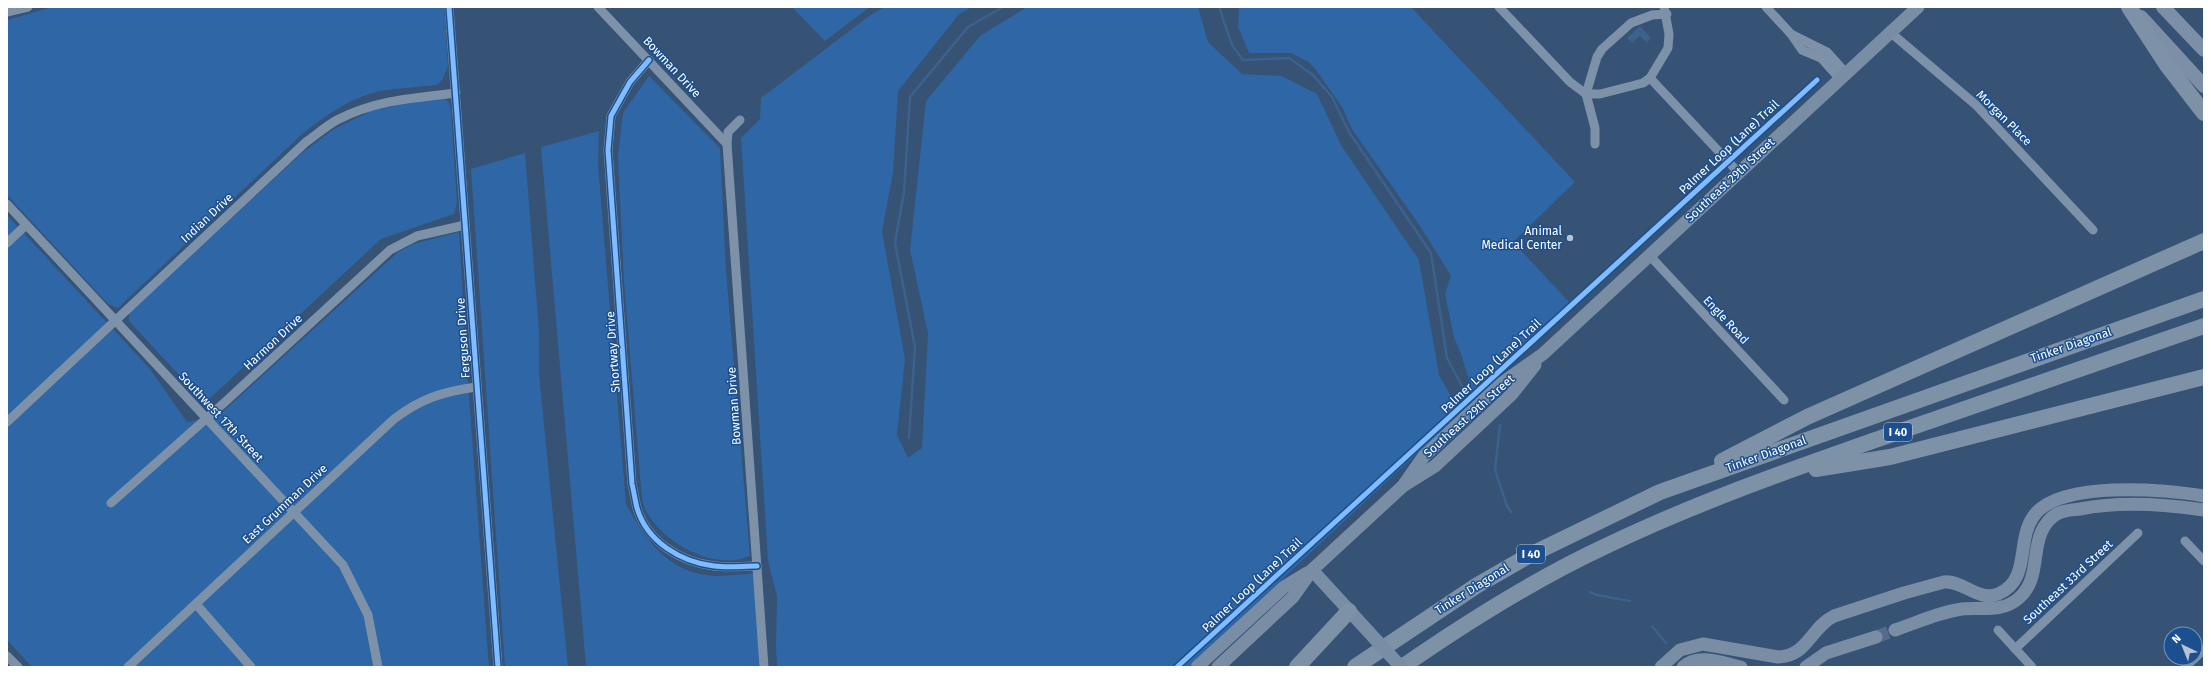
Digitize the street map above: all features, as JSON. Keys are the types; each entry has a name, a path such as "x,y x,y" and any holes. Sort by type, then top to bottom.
{"highway":[{"path":"2130,7 2167,66 2204,113"},
{"path":"1660,492 1807,417 2169,258 2204,241"},
{"name":"Tinker Diagonal","path":"1354,667 1476,586 1508,567 1593,523 1660,492 2204,299"},
{"name":"Tinker Diagonal","path":"1402,667 1488,610 1604,547 1710,500 1775,475 2204,326"},
{"path":"1775,475 1890,457 2204,377"},
{"path":"1297,667 1349,611"}],"main road":[{"name":"Southeast 29th Street","path":"1197,667 1284,587 1312,570 1403,486 1424,456 1502,383 1543,354 1918,7"},
{"path":"2130,7 2204,86"},
{"path":"2163,7 2204,50"},
{"path":"1661,667 1680,650 1703,644 1778,658 1788,657 1796,654 1805,646 1816,629 1824,621 1834,616 1904,593 1944,582 1950,582 1984,596 1997,594 2007,589 2019,574 2027,530 2032,517 2041,508 2056,499 2099,492 2132,490 2157,490 2204,496"},
{"path":"1895,630 1948,612 1962,609 1996,609 2014,601 2029,587 2033,576 2041,533 2051,518 2059,512 2093,506 2128,504 2172,505 2204,510"},
{"name":"Southeast 29th Street","path":"1218,667 1293,597 1312,570"},
{"path":"1312,570 1402,667"},
{"path":"1806,667 1826,653 1876,636"},
{"path":"1683,667 1696,660 1705,660 1740,667"}],"street":[{"path":"7,12 28,7"},
{"name":"Ferguson Drive","path":"449,7 476,387 498,667"},
{"name":"Bowman Drive","path":"598,7 727,144"},
{"path":"1499,7 1570,82 1586,94 1600,94 1630,87 1643,83 1650,78 1668,48 1669,34 1665,11 1641,18 1631,23 1602,49 1597,57 1586,94 1595,128 1595,144"},
{"path":"1766,7 1791,34 1827,52 1843,76"},
{"name":"Morgan Place","path":"1890,32 1976,105 2093,230"},
{"name":"Shortway Drive","path":"649,60 630,82 611,116 608,150 632,484 637,509 650,533 668,550 689,562 715,567 757,566"},
{"path":"1650,78 1738,172"},
{"name":"Indian Drive","path":"7,422 306,142 335,121 385,101 456,93"},
{"name":"Bowman Drive","path":"740,120 728,132 727,144 764,667"},
{"name":"Southwest 17th Street","path":"7,204 343,565 355,585 368,615 378,667"},
{"path":"7,243 26,225"},
{"name":"Harmon Drive","path":"111,503 206,419 390,250 417,236 464,225"},
{"name":"Engle Road","path":"1650,256 1784,400"},
{"name":"East Grumman Drive","path":"128,667 394,419 412,405 445,392 476,387"},
{"name":"Southeast 33rd Street","path":"2015,648 2138,533"},
{"path":"2185,541 2204,561"},
{"path":"196,604 251,667"},
{"path":"1998,630 2032,667"},
{"path":"7,656 18,667"}],"shaded area":[{"path":"52,7 444,7 448,66 442,80 437,85 388,90 370,94 348,103 318,122 300,136 118,308 108,304 7,195 7,20"},
{"path":"792,7 870,7 825,41"},
{"path":"884,7 972,7 959,14 898,91 893,173 882,231 905,359 897,435 908,458 922,448 928,333 910,250 926,101 980,36 1027,7 1198,7 1208,42 1242,74 1282,76 1317,94 1341,145 1419,260 1439,375 1459,410 1474,396 1454,337 1445,294 1451,276 1420,226 1352,129 1342,107 1316,70 1309,62 1291,53 1249,53 1238,27 1239,7 1411,7 1575,182 1513,242 1571,304 1500,372 1817,80 1188,667 777,667 777,596 768,561 741,138 760,119 761,98 869,16"},
{"path":"1640,26 1651,38 1647,43 1640,36 1632,43 1627,38"},
{"path":"649,76 720,148 726,271 750,556 739,560 709,558 696,554 683,547 671,539 652,520 645,509 643,502 624,282 618,156 623,113"},
{"path":"442,97 449,102 451,111 457,203 454,214 381,239 205,403 129,321 129,313 303,152 334,129 373,110"},
{"path":"599,131 598,164 626,504 646,537 654,546 663,555 684,568 696,573 711,576 758,573 762,667 586,667 541,147"},
{"path":"525,153 539,331 539,374 568,667 505,667 471,169"},
{"path":"7,215 150,369 187,422 216,418 398,252 413,244 459,232 469,396 489,667 32,667 7,640"}],"waterway":[{"path":"909,438 915,347 895,243 904,192 910,97 968,27 1003,7"},
{"path":"1219,7 1232,45 1243,60 1289,58 1313,75 1332,97 1349,132 1431,253 1447,358 1463,388"},
{"path":"1500,425 1495,470 1507,506 1511,512"},
{"path":"1590,592 1597,595 1630,601"},
{"path":"1652,626 1666,643"}],"tunnel":[{"path":"1876,637 1895,630"}],"cycle path":[{"path":"449,7 498,667"},
{"path":"649,60 630,82 611,116 608,150 632,484 636,505 642,520 649,531 657,540 678,555 702,564 714,566 757,566"},
{"name":"Palmer Loop (Lane) Trail","path":"1177,667 1817,80"}],"place":[{"name":"Animal Medical Center","path":"1570,238"}]}
